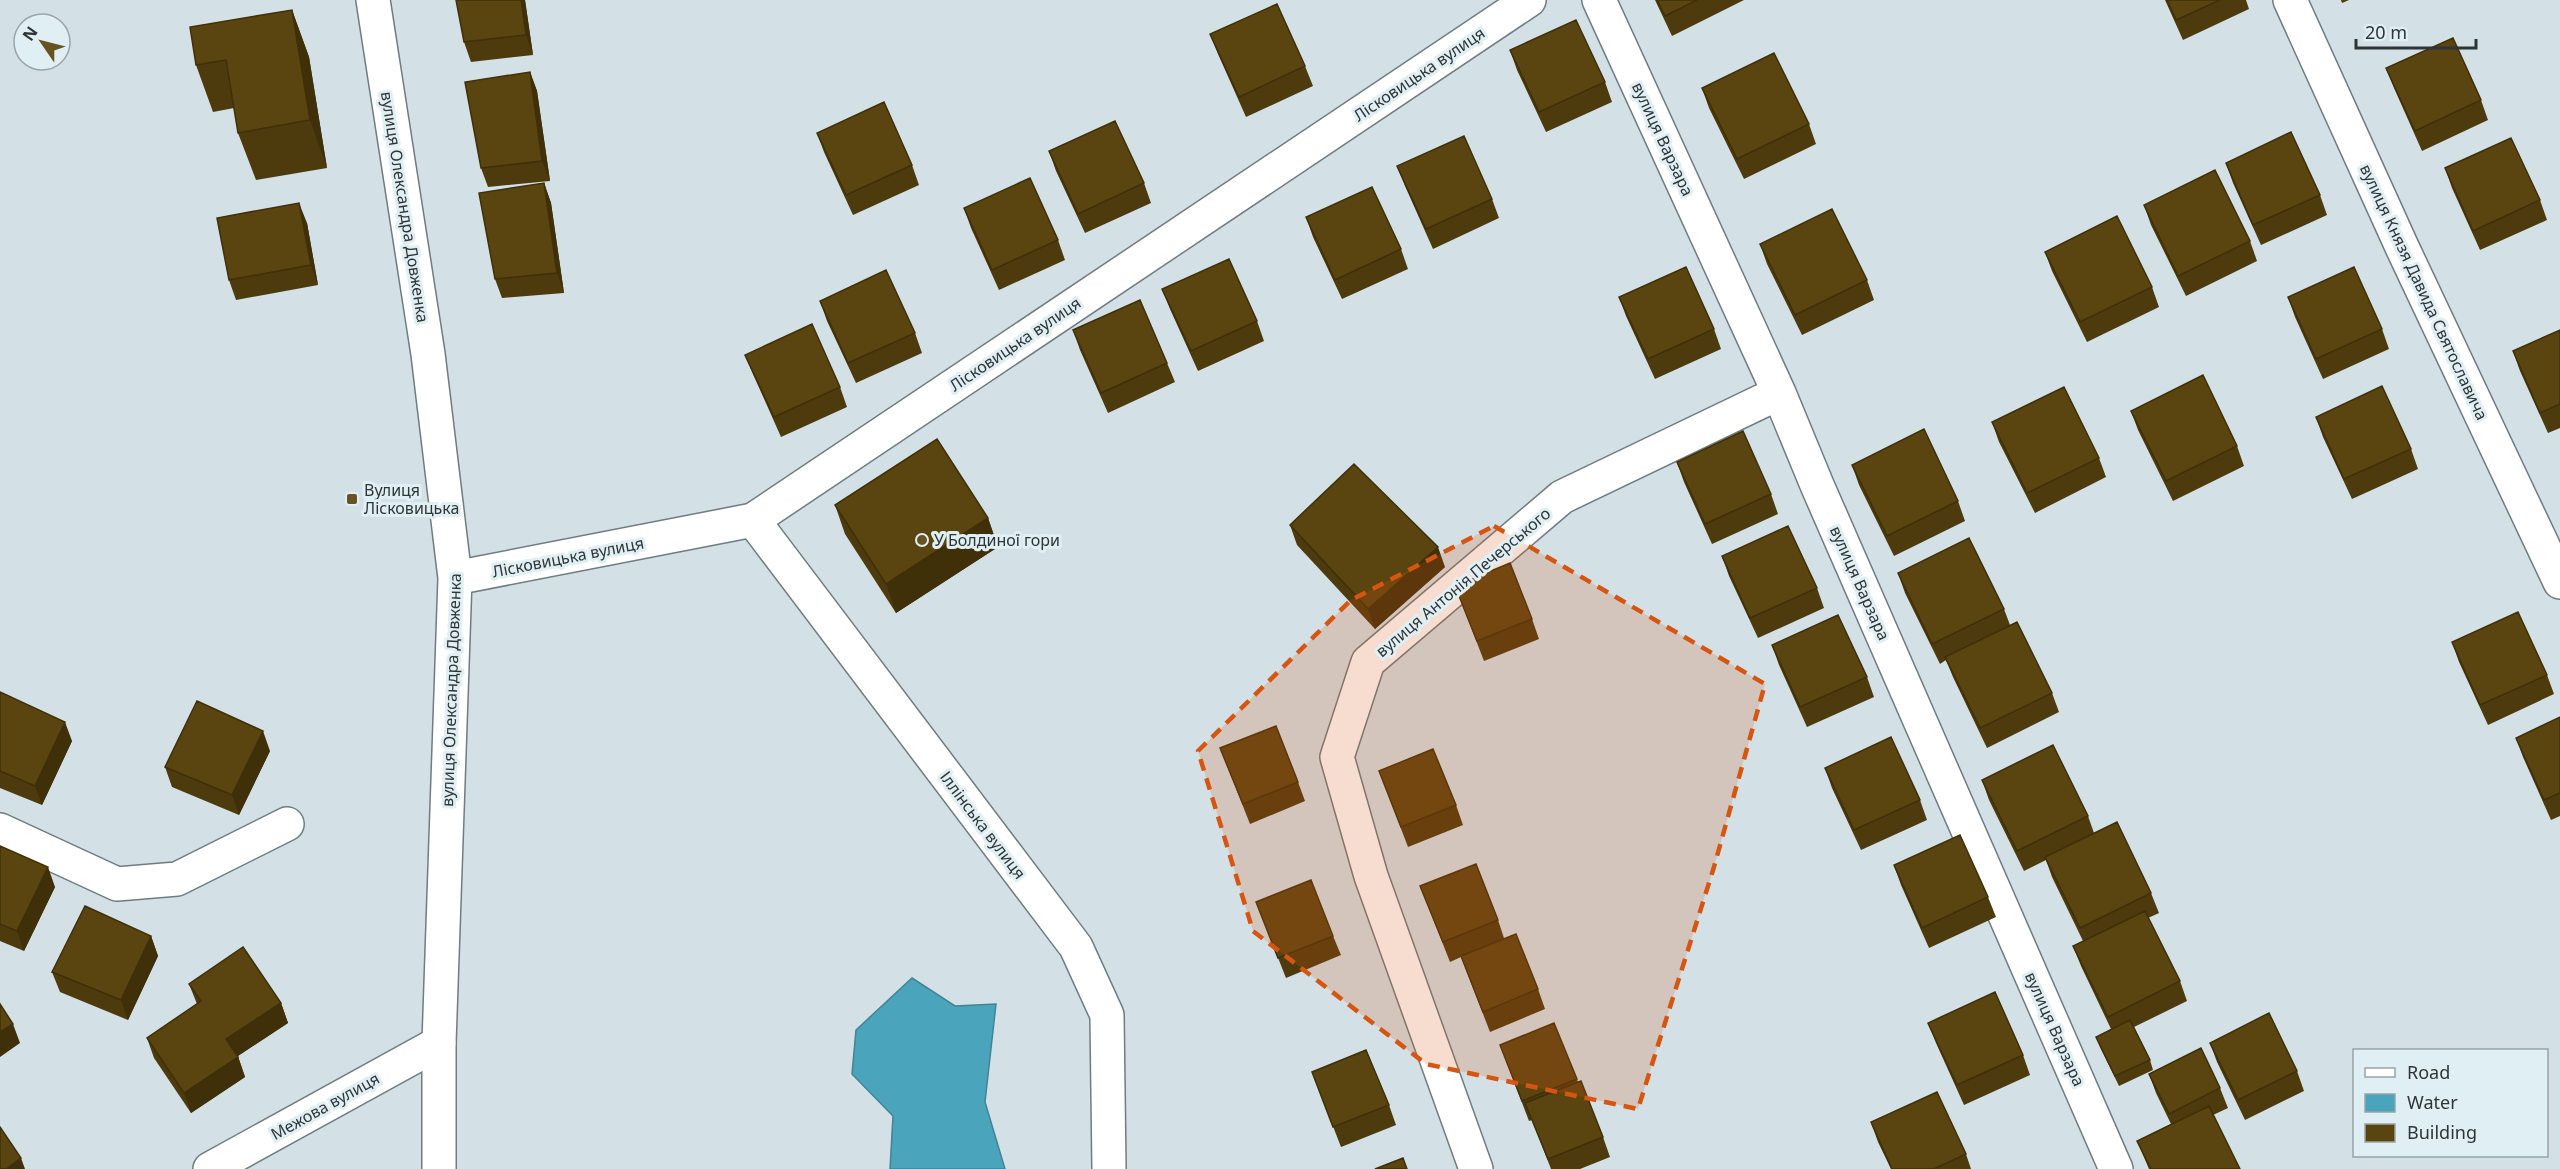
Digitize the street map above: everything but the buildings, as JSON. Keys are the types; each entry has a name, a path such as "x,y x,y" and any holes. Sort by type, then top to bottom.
{"street":[{"name":"вулиця Олександра Довженка","path":"373,0 428,354 455,578 439,1043 440,1169"},
{"name":"Лісковицька вулиця","path":"455,578 753,520 1529,0"},
{"name":"вулиця Варзара","path":"1599,0 1779,393 2116,1169"},
{"name":"вулиця Князя Давида Святославича","path":"2290,0 2402,247 2560,582"},
{"name":"вулиця Антонія Печерського","path":"1476,1169 1371,876 1337,757 1368,662 1562,497 1779,393"},
{"name":"Іллінська вулиця","path":"753,520 1076,947 1107,1015 1110,1169"},
{"path":"0,830 117,884 177,879 287,824"},
{"name":"Межова вулиця","path":"210,1169 439,1043"}],"highlighted area":[{"path":"1494,526 1765,684 1714,867 1638,1109 1426,1064 1253,931 1198,751 1351,600"}],"water":[{"path":"912,978 955,1006 996,1004 985,1102 1005,1169 890,1169 893,1116 852,1074 856,1030"}],"place":[{"name":"Вулиця Лісковицька","path":"352,499"},
{"name":"У Болдиної гори","path":"922,540"}]}
